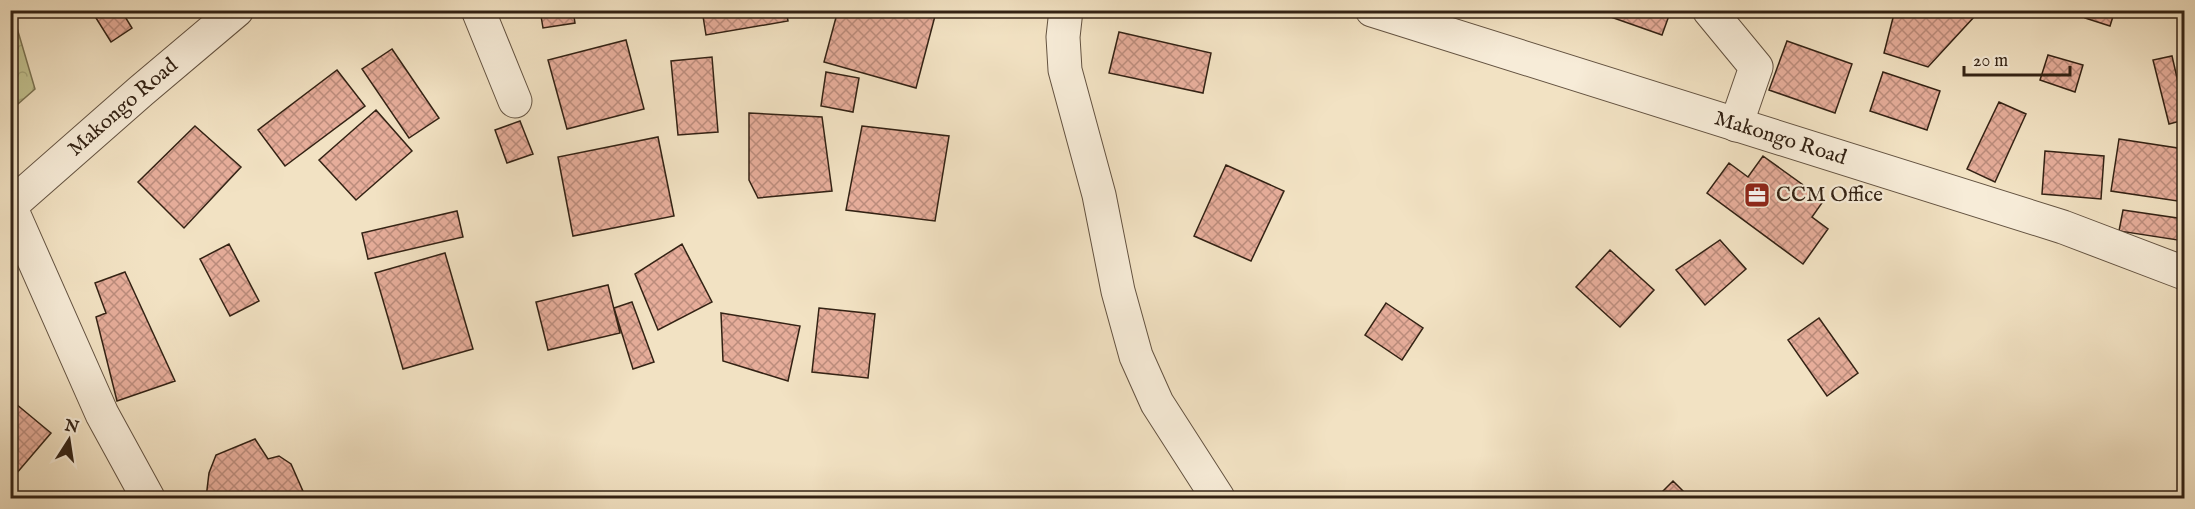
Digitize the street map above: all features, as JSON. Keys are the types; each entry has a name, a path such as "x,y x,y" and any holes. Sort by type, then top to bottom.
{"street":[{"name":"Makongo Road","path":"10,206 237,10"},
{"path":"478,10 515,101"},
{"path":"1066,10 1062,37 1065,70 1099,195 1118,291 1136,356 1157,403 1218,498"},
{"name":"Makongo Road","path":"1372,10 2063,226 2184,273"},
{"path":"1709,10 1756,67 1736,125"},
{"path":"10,206 102,414 148,498"}],"green space":[{"path":"10,11 12,11 35,89 11,110"}],"building":[{"path":"91,10 121,10 132,28 111,42"},
{"path":"540,10 573,10 575,23 543,28"},
{"path":"702,10 786,10 788,21 706,35"},
{"path":"838,10 917,10 935,16 916,88 824,62"},
{"path":"1591,10 1671,10 1662,35"},
{"path":"1895,10 1956,10 1974,17 1928,67 1884,53"},
{"path":"2087,10 2115,10 2110,26 2085,18"},
{"path":"1119,32 1211,53 1203,93 1109,73"},
{"path":"626,40 644,109 567,129 548,60"},
{"path":"1787,41 1852,64 1835,113 1769,90"},
{"path":"392,49 439,118 409,138 362,69"},
{"path":"2048,55 2083,65 2075,92 2040,80"},
{"path":"2172,56 2184,108 2184,120 2169,124 2153,60"},
{"path":"712,57 718,132 678,135 671,61"},
{"path":"337,70 365,106 285,166 258,130"},
{"path":"826,72 859,78 853,112 821,106"},
{"path":"1883,72 1940,91 1927,130 1870,111"},
{"path":"1999,102 2026,114 1995,182 1967,169"},
{"path":"376,110 412,151 356,200 319,160"},
{"path":"749,113 822,117 832,191 758,198 749,180"},
{"path":"520,121 533,154 507,163 495,130"},
{"path":"195,126 241,167 184,228 138,182"},
{"path":"862,126 949,136 935,221 846,210"},
{"path":"658,137 674,216 573,236 558,157"},
{"path":"2119,139 2184,149 2184,202 2111,191"},
{"path":"2045,151 2104,156 2101,199 2042,194"},
{"path":"1763,156 1824,200 1812,217 1828,229 1803,264 1707,193 1729,163 1748,177"},
{"path":"1226,165 1284,191 1251,261 1194,236"},
{"path":"2123,210 2184,219 2184,241 2119,231"},
{"path":"457,211 463,237 368,259 362,233"},
{"path":"1720,240 1746,269 1705,305 1676,270"},
{"path":"229,244 259,301 230,316 200,259"},
{"path":"682,244 712,302 658,330 635,274"},
{"path":"1610,250 1654,290 1620,327 1576,287"},
{"path":"445,253 473,349 403,369 375,273"},
{"path":"125,272 175,381 117,401 96,317 106,313 95,283"},
{"path":"608,285 620,333 548,350 536,302"},
{"path":"632,302 654,362 633,369 614,308"},
{"path":"1386,303 1423,328 1402,360 1365,335"},
{"path":"819,308 875,314 868,378 812,372"},
{"path":"721,313 800,326 788,381 723,361"},
{"path":"1819,318 1858,373 1827,396 1788,340"},
{"path":"10,399 51,433 10,481"},
{"path":"255,439 268,459 279,456 291,464 306,498 206,498 209,473 216,455"},
{"path":"1673,481 1690,498 1656,498"}],"place":[{"name":"CCM Office","path":"1757,195"}]}
